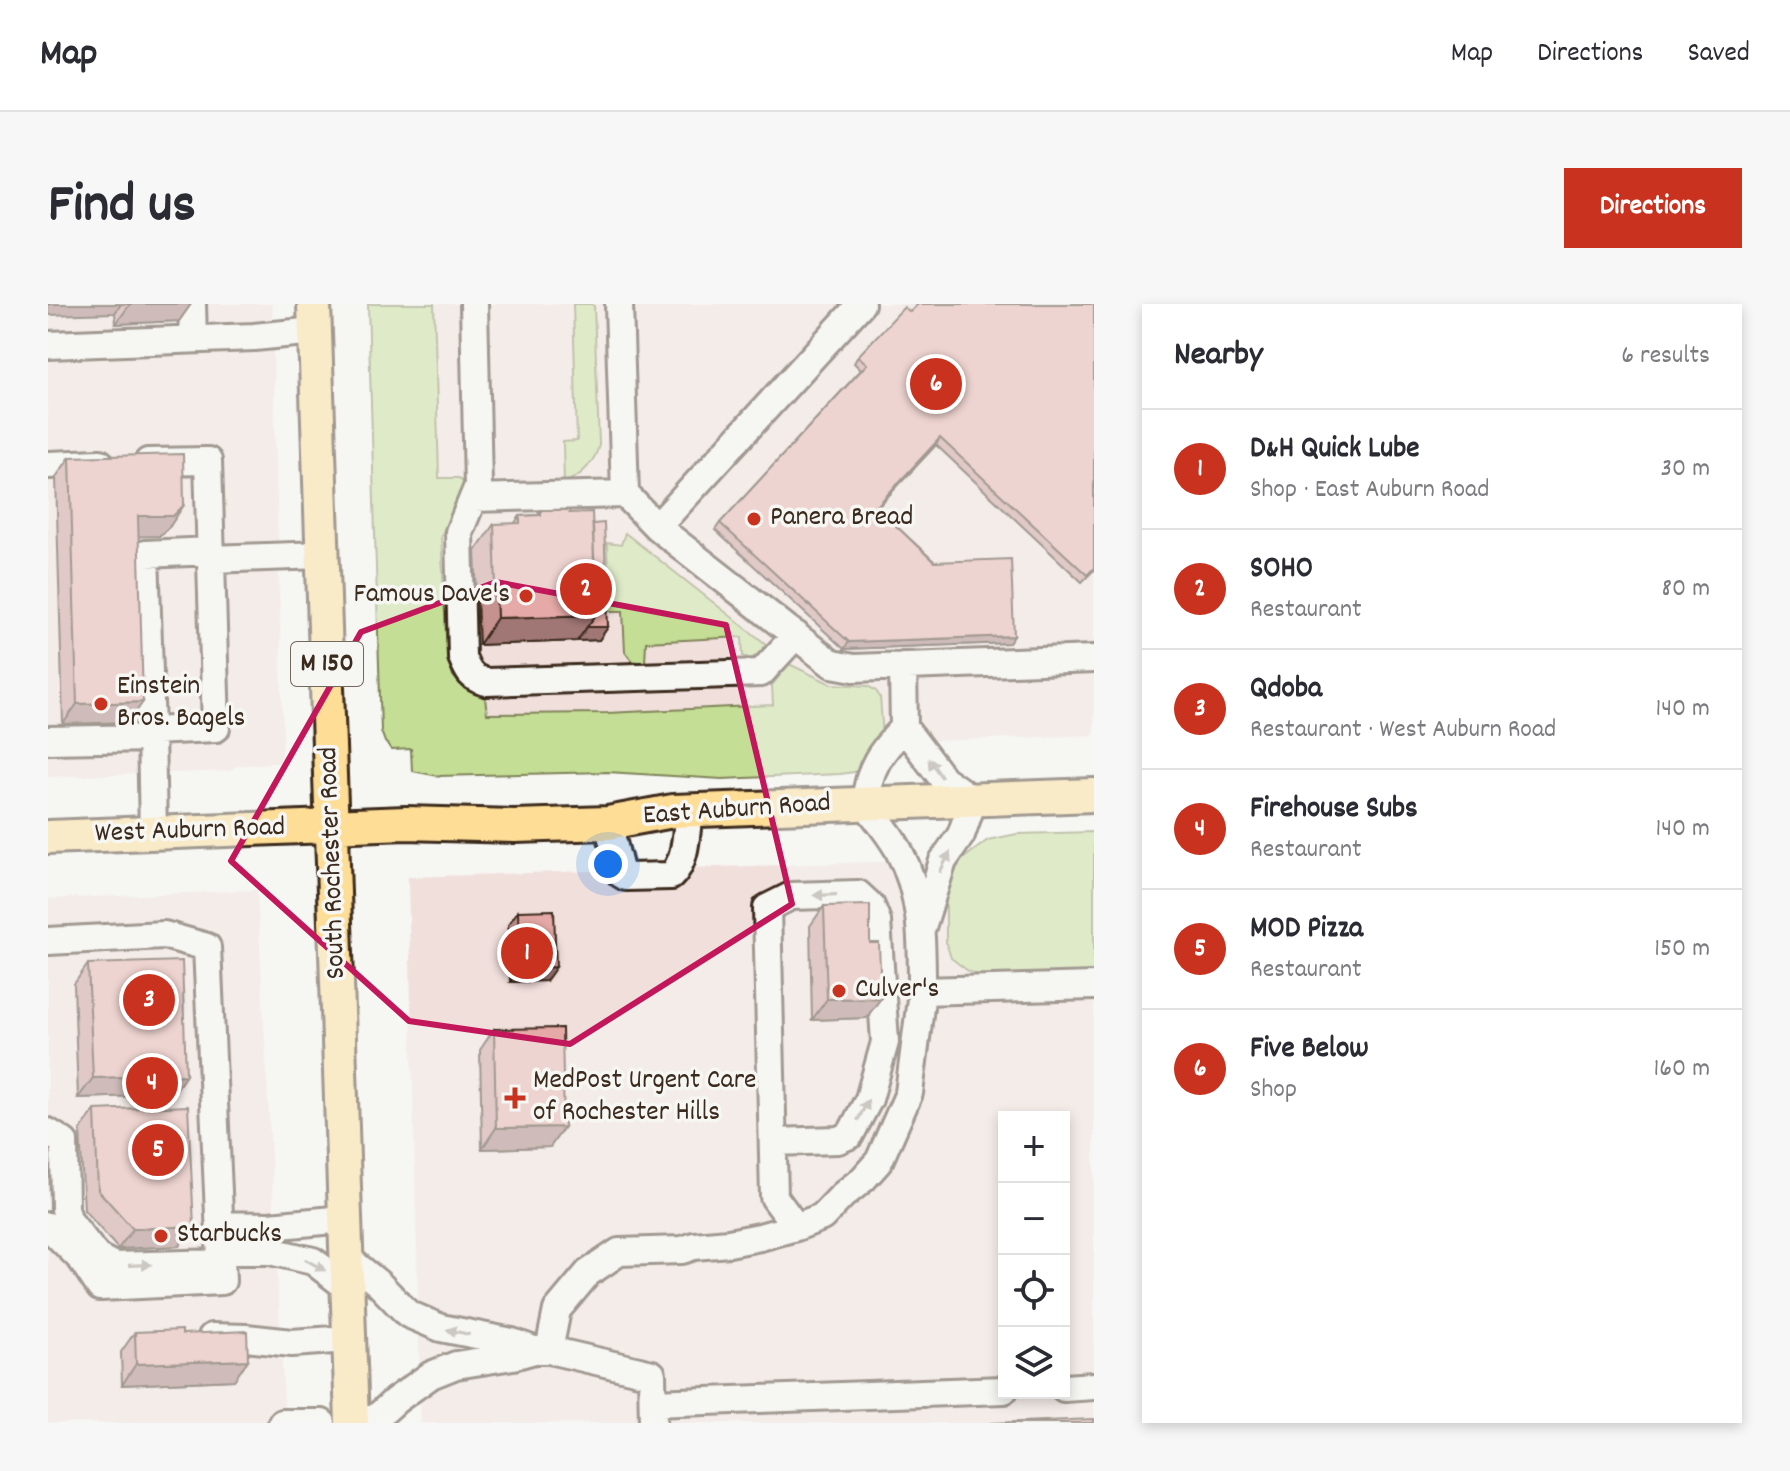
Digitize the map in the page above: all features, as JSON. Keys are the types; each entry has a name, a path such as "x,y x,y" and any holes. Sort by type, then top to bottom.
{"main road":[{"name":"South Rochester Road","path":"315,318 353,1423"},
{"name":"East Auburn Road","path":"332,826 608,823 689,810 1094,795"},
{"name":"West Auburn Road","path":"48,837 332,826"}],"lane":[{"path":"192,304 193,339"},
{"path":"474,304 478,486 459,532 462,657 475,679 486,682 761,673 796,635"},
{"path":"619,304 625,494 657,527 832,664 854,668 1094,659"},
{"path":"657,527 861,304"},
{"path":"48,345 254,337 315,318"},
{"path":"48,465 208,461 216,728 48,740"},
{"path":"473,498 625,494"},
{"path":"153,833 145,554 323,555"},
{"path":"903,666 904,728 943,779 973,800 961,835 943,861 922,927"},
{"path":"542,1350 557,1310 588,1273 619,1252 682,1250 729,1243 796,1227 822,1217 879,1161 909,1093 922,991 922,927 904,862 897,847 865,803 867,783 875,766 885,748 904,728"},
{"path":"608,823 621,874 626,877 671,876 681,862 689,810"},
{"path":"773,1142 838,1140 850,1135 869,1099 885,1042 877,921 871,906 858,894 791,896 767,908 774,1197 796,1227"},
{"path":"48,941 164,935 207,947 222,1281 100,1287 82,1260 48,1226"},
{"path":"922,991 1094,986"},
{"path":"48,1132 64,1142 65,1209 69,1221 97,1257 114,1266 220,1246 269,1226 345,1219"},
{"path":"220,1246 270,1251 313,1261 348,1288"},
{"path":"346,1257 408,1314 441,1328 652,1374 653,1413 998,1390"},
{"path":"190,1336 292,1343 348,1339"},
{"path":"353,1423 377,1417 431,1375 456,1365 542,1350"},
{"path":"1070,1388 1094,1386"},
{"path":"282,1423 322,1423"}],"highlighted area":[{"path":"496,582 726,625 792,904 570,1044 409,1021 231,861 361,632"}],"shaded area":[{"path":"48,304 272,304 283,740 281,762 236,766 230,771 48,777"},
{"path":"394,304 1094,304 1094,735 927,741 410,745"},
{"path":"1094,855 1094,1423 421,1423 408,877"},
{"path":"257,890 285,1423 48,1423 48,899"}],"green space":[{"path":"368,304 434,304 439,478 459,478 465,484 441,536 447,654 453,676 462,686 485,698 487,714 607,713 773,705 772,685 789,664 831,684 868,686 876,691 880,697 883,737 867,766 840,774 722,779 607,772 438,776 412,771 411,749 392,750 381,731"},
{"path":"573,304 594,306 599,445 586,468 564,482 563,442 577,441"},
{"path":"625,533 767,647 751,659 743,656 742,637 646,642 645,663 632,661 625,652 623,611 609,611 607,543 621,545"},
{"path":"1094,832 1094,974 985,978 968,971 951,958 946,942 946,892 960,861 988,840 1017,834"}],"building":[{"path":"918,304 1094,304 1094,568 1087,575 940,438 876,507 934,562 1011,559 1014,636 849,642 720,523 867,364 858,356 904,307 910,312"},
{"path":"183,454 184,505 173,516 138,516 143,702 77,704 70,457"},
{"name":"Famous Dave's","path":"541,510 592,512 596,615 497,618 494,524 520,523 520,516 541,515"},
{"path":"604,523 608,627 587,627 596,615 593,524"},
{"path":"870,905 870,943 879,943 881,998 827,999 824,906"},
{"path":"554,910 556,967 520,968 518,911"},
{"path":"182,961 186,1075 93,1078 88,964"},
{"name":"MedPost Urgent Care of Rochester Hills","path":"562,1028 564,1127 496,1128 494,1029"},
{"path":"188,1106 194,1226 133,1229 98,1190 95,1110"},
{"path":"182,1330 182,1334 247,1331 248,1360 136,1364 135,1332"},
{"path":"1094,1419 1094,1423 991,1423"}],"place":[{"name":"Five Below","path":"936,384"},
{"name":"Panera Bread","path":"754,519"},
{"name":"SOHO","path":"586,589"},
{"name":"Famous Dave's","path":"526,596"},
{"name":"Einstein Bros. Bagels","path":"101,704"},
{"name":"D&H Quick Lube","path":"527,953"},
{"name":"Culver's","path":"839,991"},
{"name":"Qdoba","path":"149,1000"},
{"name":"Firehouse Subs","path":"152,1083"},
{"name":"MedPost Urgent Care of Rochester Hills","path":"515,1098"},
{"name":"MOD Pizza","path":"158,1150"},
{"name":"Starbucks","path":"161,1236"}]}
